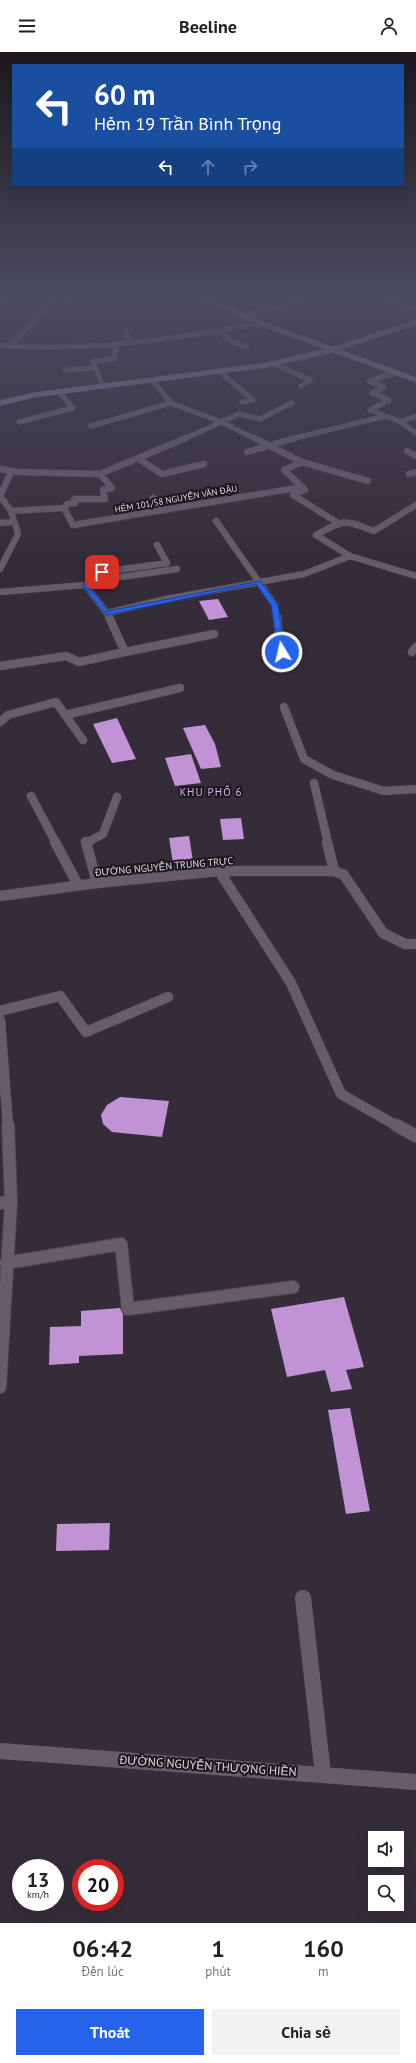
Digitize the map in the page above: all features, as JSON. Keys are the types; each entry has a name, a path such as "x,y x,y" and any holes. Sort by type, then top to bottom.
{"street":[{"path":"101,382 103,386"},
{"path":"0,402 59,392 140,382"},
{"path":"154,382 171,403 221,422 302,462 368,481"},
{"path":"232,382 253,400 242,402"},
{"path":"301,386 307,382"},
{"path":"370,382 384,387 372,393 389,400 370,410 401,422 416,433"},
{"path":"19,422 73,408 59,392"},
{"path":"91,426 171,403"},
{"path":"0,469 11,472 100,474 139,459 239,414 260,419 292,403"},
{"path":"247,452 268,444 386,416"},
{"path":"401,422 416,416"},
{"path":"407,451 416,456"},
{"path":"139,459 162,474 204,464"},
{"path":"302,462 284,470 305,490 293,495 338,523"},
{"path":"0,569 4,554 18,534 11,511 0,496 3,480 11,472"},
{"path":"409,474 416,472"},
{"path":"11,511 64,508 67,504 75,503 74,499 105,499 103,490 112,488 100,474"},
{"name":"HẺM 101/58 NGUYỄN VĂN ĐẬU","path":"64,508 73,525 302,487"},
{"path":"153,498 160,510"},
{"path":"416,505 374,531 347,521 338,523 316,535 350,556 416,576"},
{"path":"216,521 275,605 282,652"},
{"path":"0,523 14,522"},
{"path":"93,581 102,572 167,563 157,545"},
{"path":"107,613 304,574 350,556"},
{"path":"0,592 85,585 93,581 177,569"},
{"path":"85,585 107,613 125,652"},
{"path":"0,666 66,656 79,662 214,634"},
{"path":"65,715 180,688"},
{"path":"0,722 8,715 56,702 83,740"},
{"path":"284,707 304,759 333,775 384,791 416,789"},
{"path":"314,783 334,871 344,875 383,933 405,944 416,944"},
{"path":"31,796 78,885"},
{"path":"97,883 86,842 103,834 117,797"},
{"path":"219,871 291,983 341,1094 416,1136"},
{"name":"ĐƯỜNG NGUYỄN TRUNG TRỰC","path":"0,896 78,885 219,871 334,871"},
{"path":"0,1012 60,996 86,1032 168,997"},
{"path":"0,1387 6,1263 4,1102 1,1025"},
{"path":"6,1263 121,1244 128,1309 293,1287"},
{"path":"303,1598 323,1774"},
{"name":"ĐƯỜNG NGUYỄN THƯỢNG HIỀN","path":"0,1752 323,1774 416,1782"}],"building":[{"path":"218,599 228,617 209,620 199,601"},
{"path":"117,718 136,759 112,763 93,724"},
{"path":"205,725 215,744 221,767 201,769 183,728"},
{"path":"191,754 201,783 175,786 165,758"},
{"path":"241,818 244,839 223,840 220,819"},
{"path":"189,836 193,861 173,863 169,838"},
{"path":"120,1097 169,1101 162,1137 112,1132 103,1124 101,1115 107,1105"},
{"path":"344,1297 364,1367 346,1370 352,1389 331,1392 325,1370 287,1377 271,1309"},
{"path":"120,1308 123,1314 123,1354 79,1356 79,1363 49,1365 50,1327 81,1326 81,1311"},
{"path":"350,1408 370,1511 346,1514 328,1410"},
{"path":"110,1523 109,1550 56,1551 57,1524"}],"district":[{"name":"KHU PHỐ 6","path":"211,792"}],"route":[{"path":"102,572 98,573 93,581 85,585 107,613 258,582 275,605 282,652"}]}
